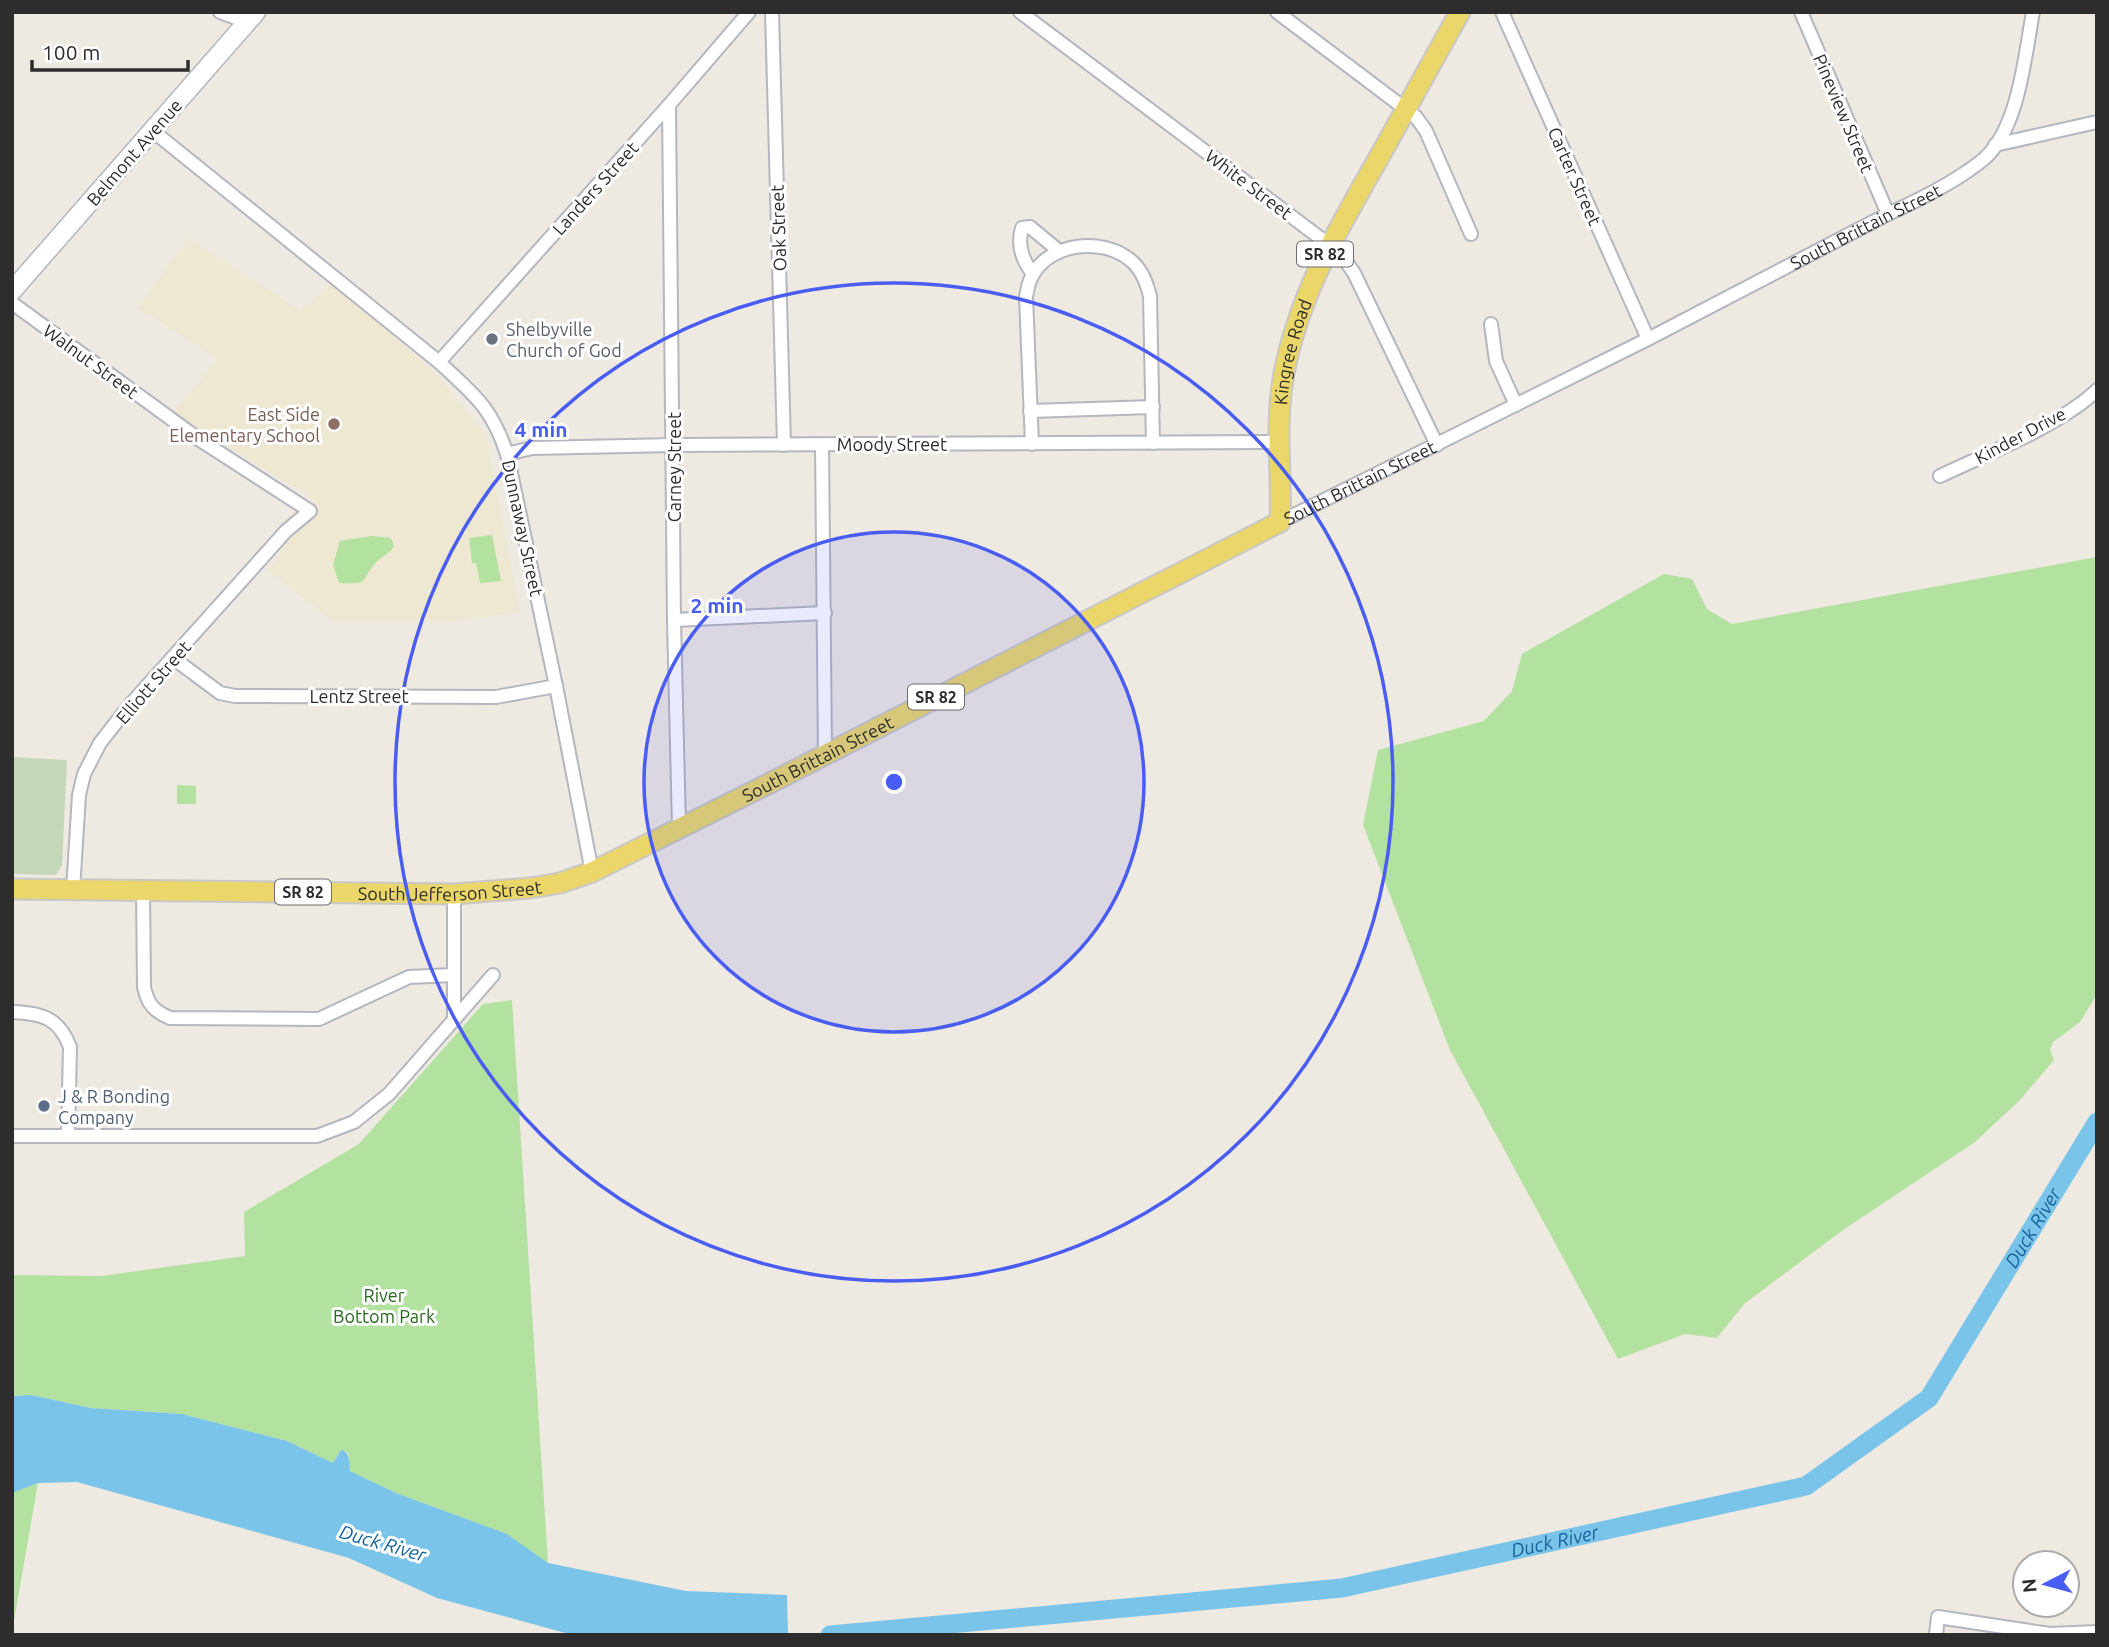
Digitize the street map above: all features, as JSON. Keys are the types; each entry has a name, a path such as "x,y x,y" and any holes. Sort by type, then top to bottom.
{"main road":[{"name":"Kingree Road","path":"1280,522 1278,442 1281,396 1294,334 1310,286 1329,244 1460,12"},
{"name":"Belmont Avenue","path":"12,291 252,17"},
{"name":"South Brittain Street","path":"592,872 1280,522"},
{"name":"South Jefferson Street","path":"12,889 454,894 530,888 560,883 592,872"}],"street":[{"path":"220,12 252,17"},
{"name":"Landers Street","path":"439,362 749,12"},
{"name":"Oak Street","path":"772,12 784,445"},
{"name":"White Street","path":"1020,12 1340,253 1354,273 1437,445"},
{"path":"1277,12 1407,108 1426,131 1471,234"},
{"name":"Carter Street","path":"1502,12 1648,339"},
{"name":"Pineview Street","path":"1801,12 1888,214"},
{"name":"South Brittain Street","path":"1280,522 1648,339 1927,196 1985,157 2006,125 2017,93 2033,12"},
{"name":"Carney Street","path":"669,105 674,620 679,828"},
{"path":"1995,145 2097,122"},
{"name":"Dunnaway Street","path":"153,131 439,362 477,397 497,425 507,454 592,872"},
{"path":"1032,274 1021,255 1022,228 1030,227 1059,251"},
{"path":"1032,444 1026,297 1032,274 1059,251 1089,246 1118,251 1140,269 1150,296 1153,443"},
{"name":"Walnut Street","path":"12,303 200,440 310,511"},
{"path":"1491,324 1496,361 1516,405"},
{"name":"Kinder Drive","path":"1940,476 2035,431 2097,390"},
{"path":"1030,411 1153,407"},
{"name":"Moody Street","path":"507,454 532,448 674,445 1278,442"},
{"path":"822,445 825,755"},
{"name":"Elliott Street","path":"73,890 78,806 84,774 100,743 129,706 286,531 310,511"},
{"path":"674,620 825,613"},
{"name":"Lentz Street","path":"173,658 220,692 235,696 496,697 556,686"},
{"path":"144,891 144,987 147,1001 155,1012 170,1018 319,1019 409,977 453,975"},
{"path":"454,894 454,1017"},
{"path":"12,1136 317,1136 354,1122 389,1094 493,975"},
{"path":"12,1012 36,1013 57,1023 66,1037 69,1047 68,1136"},
{"path":"1936,1635 1938,1617 2050,1634 2097,1632"}],"shaded area":[{"name":"East Side Elementary School","path":"188,238 300,310 333,283 436,374 486,435 520,612 452,621 333,621 268,571 315,500 173,412 218,359 138,308"}],"green space":[{"path":"492,535 501,581 480,583 476,563 472,563 469,538"},
{"path":"372,536 391,538 394,546 376,562 363,581 339,583 333,565 340,541"},
{"path":"2097,557 2097,994 2080,1022 2053,1042 2050,1050 2054,1060 2019,1101 1975,1142 1843,1230 1744,1304 1717,1338 1685,1334 1618,1359 1450,1050 1363,825 1378,750 1484,721 1512,691 1522,654 1664,574 1692,579 1707,609 1732,624"},
{"path":"12,757 67,760 62,865 56,875 12,874"},
{"path":"177,785 196,786 196,804 177,804"},
{"name":"River Bottom Park","path":"512,1000 548,1563 506,1534 396,1493 350,1471 348,1453 341,1450 333,1463 287,1441 182,1414 91,1408 31,1395 12,1396 12,1275 102,1276 245,1256 244,1212 359,1144 483,1004"},
{"path":"38,1483 12,1632 12,1493"}],"water":[{"path":"31,1395 91,1408 182,1414 287,1441 333,1463 341,1450 348,1456 350,1471 396,1493 507,1534 548,1563 686,1591 787,1595 788,1635 573,1635 437,1598 349,1558 77,1482 38,1483 12,1493 12,1396"}],"waterway":[{"name":"Duck River","path":"830,1635 1342,1588 1806,1486 1929,1398 2097,1122"}],"place":[{"name":"Shelbyville Church of God","path":"492,339"},
{"name":"East Side Elementary School","path":"334,424"},
{"name":"J & R Bonding Company","path":"44,1106"}]}
